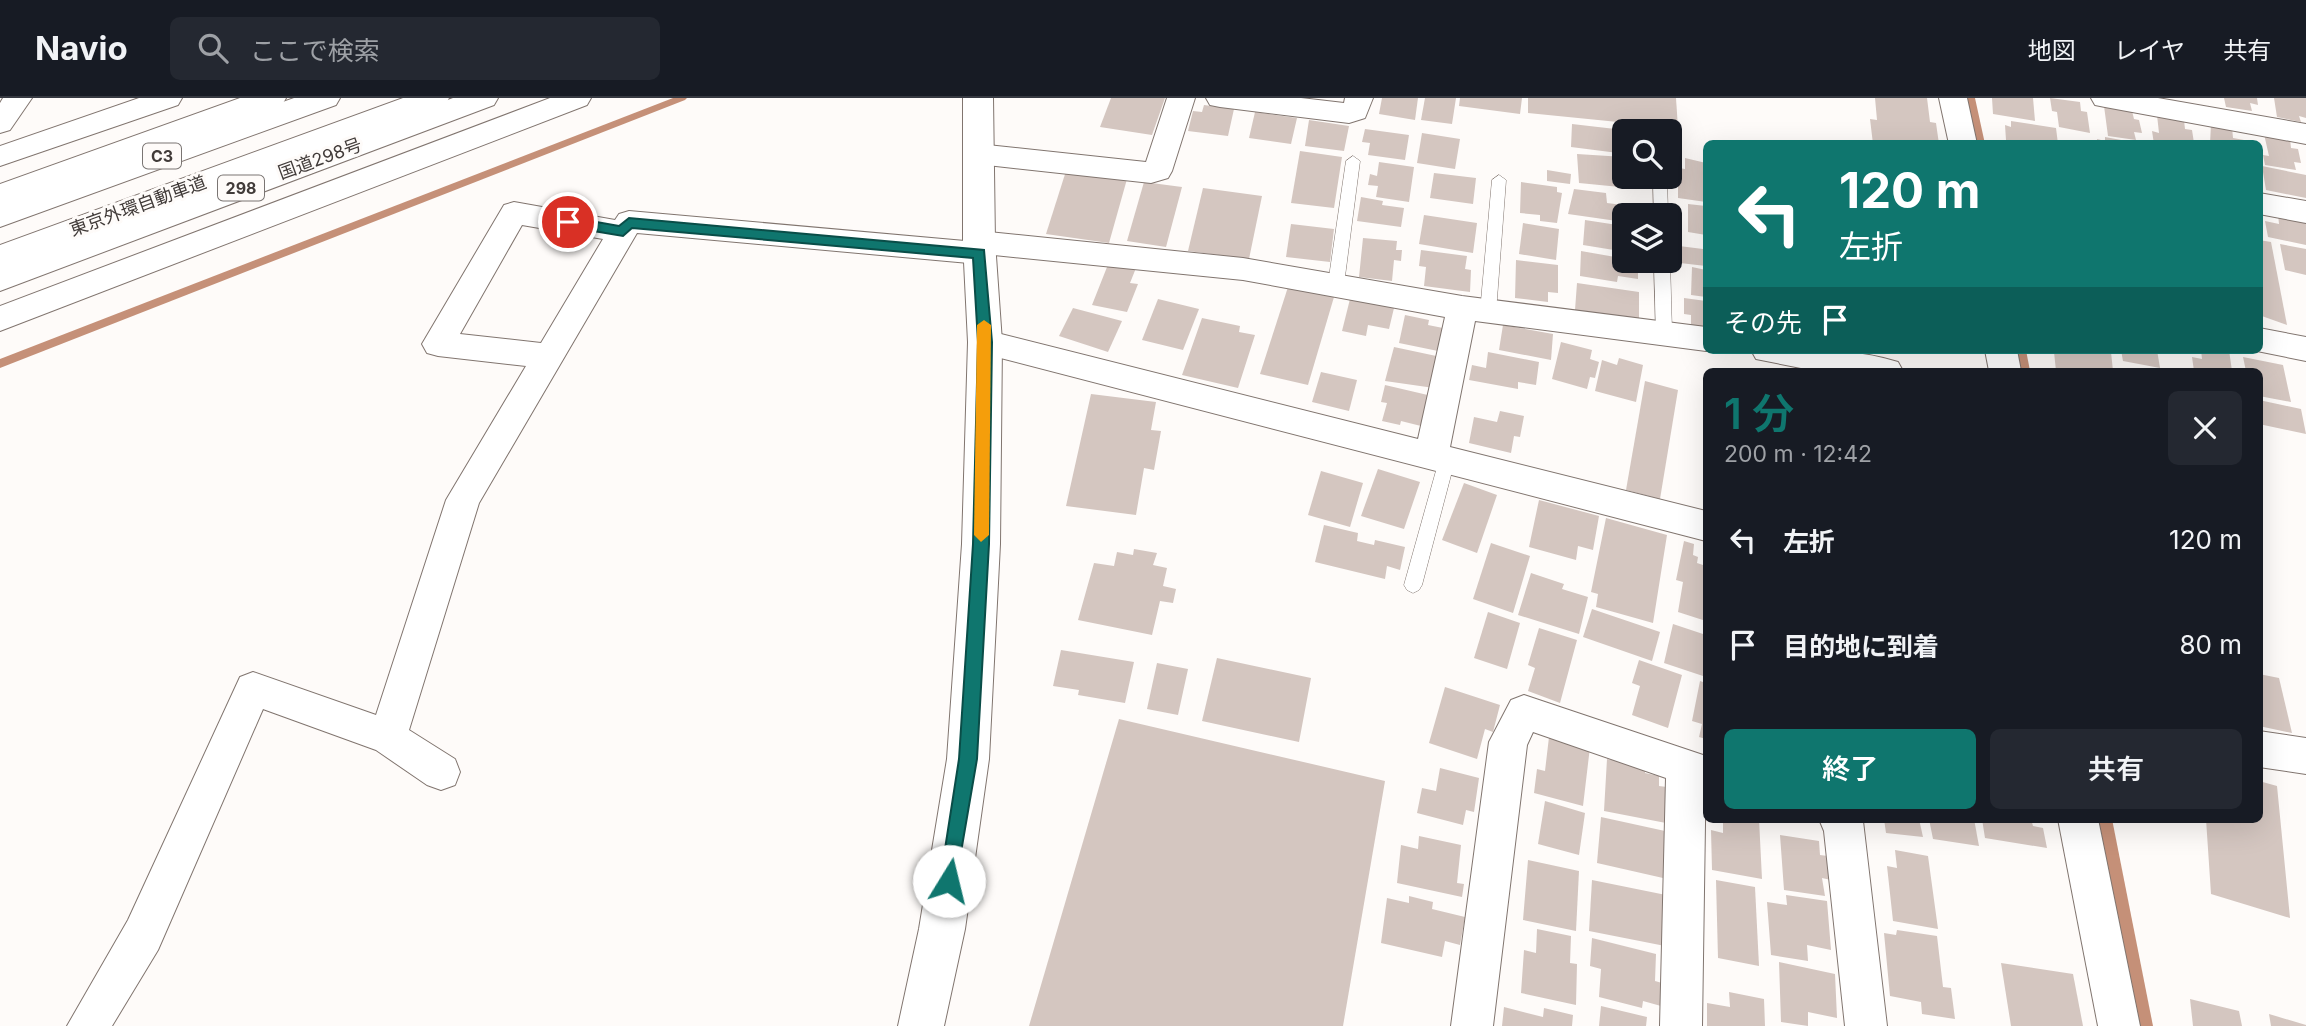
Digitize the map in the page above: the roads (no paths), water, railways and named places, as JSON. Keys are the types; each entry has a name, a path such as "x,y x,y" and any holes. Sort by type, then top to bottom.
{"main road":[{"path":"0,196 271,98"},
{"name":"C3","path":"0,215 325,98"},
{"name":"東京外環自動車道","path":"0,258 434,98"},
{"name":"国道298号","path":"0,278 483,98"},
{"path":"921,1026 942,929 968,759 981,544 985,342 979,247 978,98"}],"street":[{"path":"0,123 18,98"},
{"path":"0,156 168,98"},
{"path":"0,319 577,98"},
{"path":"978,154 1151,173 1158,171 1181,98"},
{"path":"1220,98 1349,113 1356,111 1359,98"},
{"path":"1953,98 1962,140"},
{"path":"2105,98 2306,134"},
{"path":"2263,204 2306,212"},
{"path":"549,356 438,344 514,213 623,232"},
{"path":"388,737 463,500 629,222 1243,269 1475,310 1633,331 1664,332 1703,339"},
{"path":"1439,458 1475,310"},
{"path":"2263,341 2306,349"},
{"path":"985,342 1703,525"},
{"path":"1786,356 1867,368"},
{"path":"88,1026 143,935 253,689 388,737 442,772"},
{"path":"1472,1026 1508,742 1524,712 1696,770 1681,1026"},
{"path":"2263,750 2306,756"},
{"path":"1843,823 1866,1026"},
{"path":"2079,823 2119,1026"}],"lane":[{"path":"1336,284 1353,161"},
{"path":"1475,310 1499,180"},
{"path":"1662,273 1664,332"},
{"path":"1413,585 1439,458"}],"waterway":[{"path":"0,364 682,98"},
{"path":"1970,98 1979,140"},
{"path":"2021,354 2023,368"},
{"path":"2106,823 2146,1026"}]}
